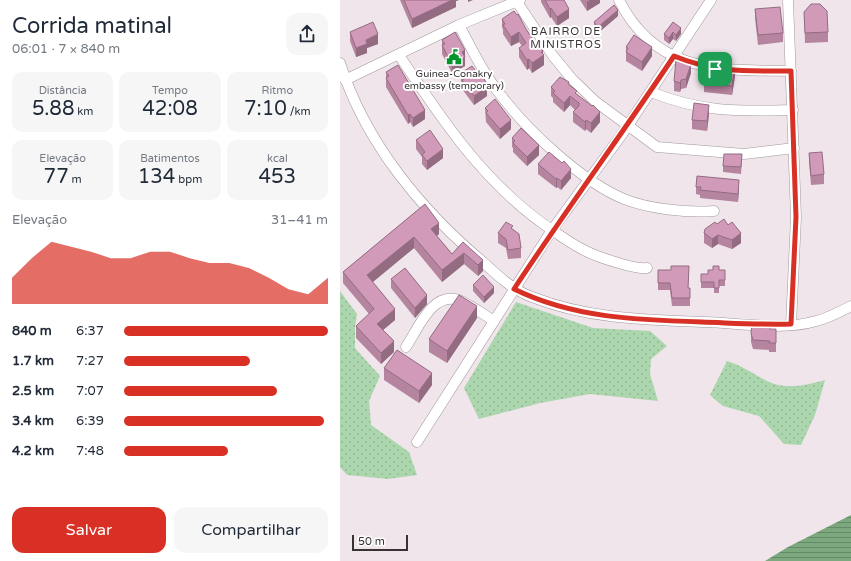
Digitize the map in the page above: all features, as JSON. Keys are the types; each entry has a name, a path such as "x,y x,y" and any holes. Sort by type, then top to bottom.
{"street":[{"path":"619,0 631,21 641,32 674,56 696,65 715,69 791,71"},
{"path":"417,442 552,230 628,126 711,0"},
{"path":"788,0 796,217 791,324"},
{"path":"345,80 458,25 496,4 518,1 553,56 572,79 596,102 651,143 663,148 744,154 794,148"},
{"path":"458,25 480,64 502,98 530,128 560,156 589,178 625,199 644,204 697,212 714,211"},
{"path":"398,55 448,127 471,156 509,196 552,230 582,251 596,257 634,267 647,268"},
{"path":"340,63 345,80 358,110 406,184 466,248 514,289 531,297 562,307 610,317 791,324 815,322 851,306"},
{"path":"651,92 678,102 704,108 731,111 793,110"},
{"path":"406,347 430,310 440,300 449,298 460,300 494,321"}],"shaded area":[{"path":"340,291 357,314 355,327 355,348 380,376 369,401 371,425 409,452 417,475 388,479 347,475 340,467"},
{"path":"516,302 593,328 650,331 667,346 651,359 650,374 658,401 590,394 540,403 479,419 464,388"},
{"path":"727,361 738,365 769,382 783,386 811,384 825,380 815,415 801,445 784,444 759,416 723,406 710,395"},
{"path":"851,515 851,561 765,561 788,547"}],"building":[{"path":"404,0 452,0 412,19"},
{"path":"545,0 564,0 569,9 557,17"},
{"path":"811,4 820,4 827,11 828,32 805,33 804,12"},
{"path":"614,5 618,10 598,27 594,22"},
{"path":"780,7 783,33 758,35 755,9"},
{"path":"514,11 517,15 518,14 538,47 540,46 543,51 541,52 544,55 532,63 529,59 527,60 519,48 526,43 519,32 511,37 503,25 505,24 502,19"},
{"path":"373,22 378,34 366,40 367,44 356,48 350,32"},
{"path":"673,22 681,28 676,35 673,32 669,38 664,34"},
{"path":"455,32 465,50 462,52 465,57 452,64 442,45 445,44 442,40"},
{"path":"634,35 652,47 642,62 626,52 628,48 626,47"},
{"path":"676,60 691,64 686,79 681,80 680,83 674,81"},
{"path":"706,63 735,67 732,86 704,83"},
{"path":"398,65 425,110 413,118 410,114 408,115 386,78 389,76 386,72"},
{"path":"472,66 481,78 483,77 487,87 474,96 462,80 465,78 461,73"},
{"path":"560,77 569,82 568,84 577,91 575,93 592,106 593,105 600,112 591,123 586,120 585,122 573,112 579,106 579,103 570,96 564,103 553,93 555,91 551,87"},
{"path":"495,99 511,120 500,129 486,113 488,111 485,108"},
{"path":"694,103 709,105 707,121 692,120"},
{"path":"521,128 539,145 527,157 513,143 515,141 512,138"},
{"path":"430,130 443,149 427,161 422,155 425,152 416,140"},
{"path":"549,152 562,163 564,161 571,169 561,181 557,178 556,179 538,164"},
{"path":"822,152 824,174 811,176 809,153"},
{"path":"724,154 742,154 741,167 723,166"},
{"path":"697,176 739,180 738,194 700,190 701,187 696,187"},
{"path":"425,204 439,223 431,229 452,254 463,242 483,260 478,265 464,253 442,270 414,237 367,275 395,309 377,324 394,341 381,353 356,326 374,309 343,272"},
{"path":"724,219 728,225 732,222 741,233 732,240 718,235 712,239 704,233 705,229 715,222 717,224"},
{"path":"506,222 513,226 511,228 519,234 521,248 508,250 506,239 498,233"},
{"path":"671,266 689,266 688,288 690,288 690,298 672,298 670,283 658,283 658,270 671,270"},
{"path":"713,266 719,266 719,270 725,270 725,280 719,280 719,288 714,288 714,282 701,282 701,274 708,274 708,270 713,270"},
{"path":"405,268 427,295 415,308 391,279"},
{"path":"483,275 494,287 484,297 473,285"},
{"path":"459,295 477,306 447,351 429,339"},
{"path":"752,324 770,324 770,329 776,329 776,343 769,343 770,341 753,340 751,333"},
{"path":"397,350 432,373 419,391 384,368"}],"place":[{"name":"Guinea-Conakry embassy (temporary)","path":"454,57"}],"district":[{"name":"BAIRRO DE MINISTROS","path":"566,37"}],"route":[{"path":"674,56 696,65 715,69 791,71 796,217 791,324 775,325 668,321 610,317 562,307 531,297 514,289 552,230 623,133 674,56"}]}
